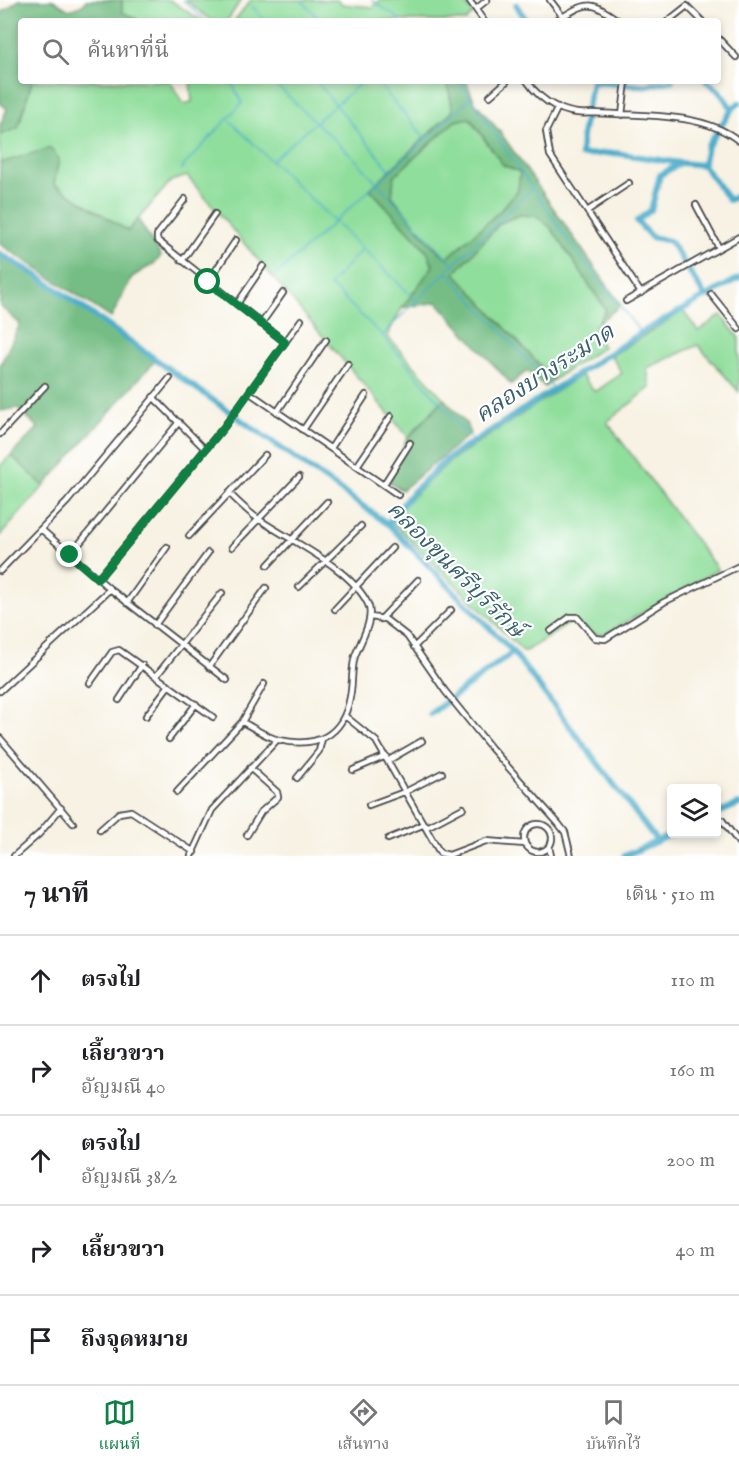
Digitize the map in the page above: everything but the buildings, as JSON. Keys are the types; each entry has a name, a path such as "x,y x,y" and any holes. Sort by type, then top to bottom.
{"street":[{"path":"469,0 482,18"},
{"path":"476,9 487,0"},
{"path":"550,0 562,17 592,0 601,2 616,18"},
{"path":"672,18 687,6 699,18"},
{"path":"721,41 736,57"},
{"path":"490,96 504,84"},
{"path":"529,84 535,92 558,107 579,114 622,115 709,124 728,132 739,141"},
{"path":"622,115 626,84"},
{"path":"558,107 546,131 546,144 550,155 641,293"},
{"path":"587,211 628,183"},
{"path":"185,199 157,235 160,243 285,342"},
{"path":"696,205 719,248"},
{"path":"182,261 215,214"},
{"path":"626,301 739,237"},
{"path":"208,282 236,240"},
{"path":"237,304 263,266"},
{"path":"261,324 283,293"},
{"path":"711,294 739,329"},
{"path":"98,579 224,427 301,320"},
{"path":"277,412 326,340"},
{"path":"303,430 348,364"},
{"path":"0,571 42,530 170,378"},
{"path":"0,434 45,386"},
{"path":"248,395 277,412 398,495"},
{"path":"331,448 366,395"},
{"path":"153,398 205,448"},
{"path":"357,466 391,416"},
{"path":"70,555 179,422"},
{"path":"384,484 410,443"},
{"path":"189,536 266,455"},
{"path":"232,547 299,477"},
{"path":"229,493 259,519 325,561 355,587 369,605 370,617 354,660 350,698 345,716 334,732 322,739 277,740 242,722"},
{"path":"268,565 327,502"},
{"path":"299,587 361,526"},
{"path":"42,530 127,603 227,680"},
{"path":"127,603 167,547"},
{"path":"335,609 392,548"},
{"path":"155,625 208,553"},
{"path":"551,631 570,617 576,617 595,638 605,639 664,602 739,566"},
{"path":"381,619 418,580"},
{"path":"209,667 266,588"},
{"path":"0,690 110,589"},
{"path":"157,675 222,593"},
{"path":"414,647 451,610"},
{"path":"370,617 393,624 414,647 486,741 558,823 567,838 571,856"},
{"path":"90,683 115,650 157,675 213,717"},
{"path":"119,700 142,665"},
{"path":"177,792 242,722 264,684"},
{"path":"146,716 169,685"},
{"path":"169,739 196,704"},
{"path":"345,716 364,729 387,758 442,855 486,841 525,844"},
{"path":"0,738 73,823"},
{"path":"297,778 319,751 322,739"},
{"path":"99,830 118,813 131,811 192,854 212,810 277,740"},
{"path":"353,770 387,758 422,741"},
{"path":"247,835 261,812 278,797 277,792 250,768"},
{"path":"369,805 407,791 442,773"},
{"path":"14,856 29,844 61,808"},
{"path":"388,839 426,826 463,808"},
{"path":"722,820 739,843"},
{"path":"549,846 541,854 532,851 525,844 524,837 528,829 540,825 551,833 549,846 551,856"}],"green space":[{"path":"19,0 53,0 69,10 83,5 86,0 122,0 122,12 134,18 18,18 18,84 31,84 18,128 0,135 0,125 7,109 0,103 0,14"},
{"path":"122,0 170,0 197,18 134,18 122,12"},
{"path":"186,0 241,0 229,18 208,18"},
{"path":"251,0 337,0 341,4 372,7 381,0 463,0 473,14 469,18 236,18"},
{"path":"31,84 172,84 183,104 192,102 190,84 448,84 453,111 370,189 427,251 433,267 402,308 387,336 444,399 408,437 187,176 171,181 128,231 54,184 59,159 0,163 0,135 18,128"},
{"path":"448,84 467,84 475,102 500,132 621,305 598,323 606,310 552,229 537,216 519,215 500,223 455,273 553,380 545,387 527,371 511,384 437,302 402,308 433,266 427,251 370,189 453,111","holes":["470,118 503,165 520,172 518,190 500,211 447,258 430,243 392,196 394,176 455,121"]},
{"path":"469,118 503,165 520,172 518,190 500,211 448,258 430,243 392,196 394,176 455,121"},
{"path":"50,148 59,159 54,184 128,231 138,219 161,256 155,263 132,277 111,318 0,244 0,163"},
{"path":"519,215 537,216 552,229 606,310 594,328 603,347 553,380 454,273 500,223"},
{"path":"0,251 155,361 44,486 11,455 38,428 18,408 0,411 0,366 20,324 0,306"},
{"path":"683,311 698,331 721,315 739,338 739,392 698,345 647,368 650,388 607,422 718,570 603,635 585,632 574,621 524,652 389,519 450,461 581,375 595,392 622,373 611,356"},
{"path":"444,399 466,423 470,434 402,490 389,483 406,440"},
{"path":"11,455 44,486 0,536 0,466"}],"waterway":[{"path":"183,0 203,18"},
{"path":"301,0 318,18"},
{"path":"372,0 398,18"},
{"path":"516,5 525,18"},
{"path":"252,6 262,18"},
{"path":"181,169 242,103 232,84"},
{"path":"275,84 356,160 454,265"},
{"path":"318,84 391,171"},
{"path":"271,161 360,84"},
{"path":"379,84 427,140"},
{"path":"461,84 569,241 641,333"},
{"path":"591,84 581,155 615,153 680,163"},
{"path":"618,84 642,86 654,84"},
{"path":"710,84 719,91 732,109 739,103"},
{"path":"276,275 470,99"},
{"path":"703,165 707,147 732,109"},
{"path":"228,119 417,301"},
{"path":"705,296 670,241 651,237 637,221 651,210 660,175 681,163 703,165 729,200 739,195"},
{"path":"382,335 531,189"},
{"path":"362,249 330,285 382,335 474,442"},
{"name":"คลองขุนศรีบุรีรักษ์","path":"0,254 35,274 388,524 513,652 657,841"},
{"path":"448,273 555,390"},
{"name":"คลองบางระมาด","path":"388,524 409,496 447,459 644,331 739,278"},
{"path":"430,714 513,652"},
{"path":"721,812 739,804"},
{"path":"624,856 667,837"}],"route":[{"path":"70,555 98,579 224,427 285,342 208,282"}]}
